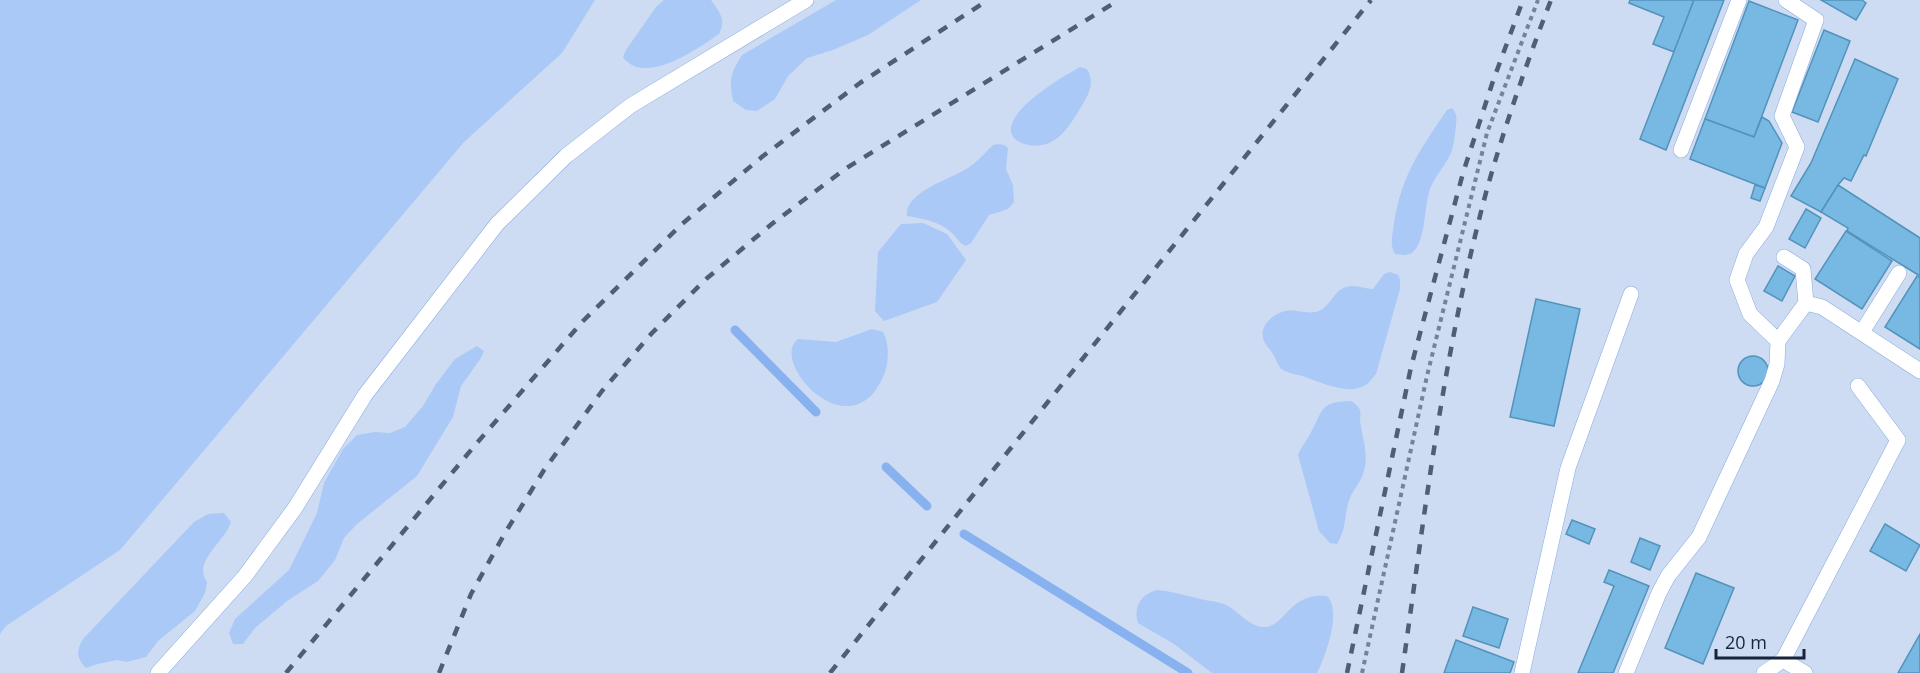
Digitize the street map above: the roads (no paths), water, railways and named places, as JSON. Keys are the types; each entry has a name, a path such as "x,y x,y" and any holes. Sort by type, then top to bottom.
{"lane":[{"path":"158,673 245,576 295,508 365,395 496,224 566,156 630,106 806,0"},
{"path":"1681,150 1739,0"},
{"path":"1778,341 1750,314 1737,279 1746,254 1766,227 1797,147 1782,116 1816,20 1786,0"},
{"path":"1626,673 1659,593 1668,576 1699,537 1772,381 1777,364 1778,341 1806,303 1803,269 1784,257"},
{"path":"1862,332 1899,273"},
{"path":"1522,673 1568,468 1631,294"},
{"path":"1806,303 1822,307 1920,371"},
{"path":"1764,673 1783,660 1898,440 1858,386"},
{"path":"1783,660 1805,673"}],"waterway":[{"path":"735,330 816,412"},
{"path":"886,467 927,506"},
{"path":"964,534 1188,673"}],"railway":[{"path":"286,673 476,444 583,321 682,224 763,156 860,83 988,0"},
{"path":"439,673 471,594 544,470 602,391 652,333 706,279 773,223 845,169 1119,0"},
{"path":"830,673 1371,0"},
{"path":"1347,673 1411,367 1463,173 1493,81 1523,0"},
{"path":"1402,673 1447,369 1472,249 1501,141 1551,0"}]}
